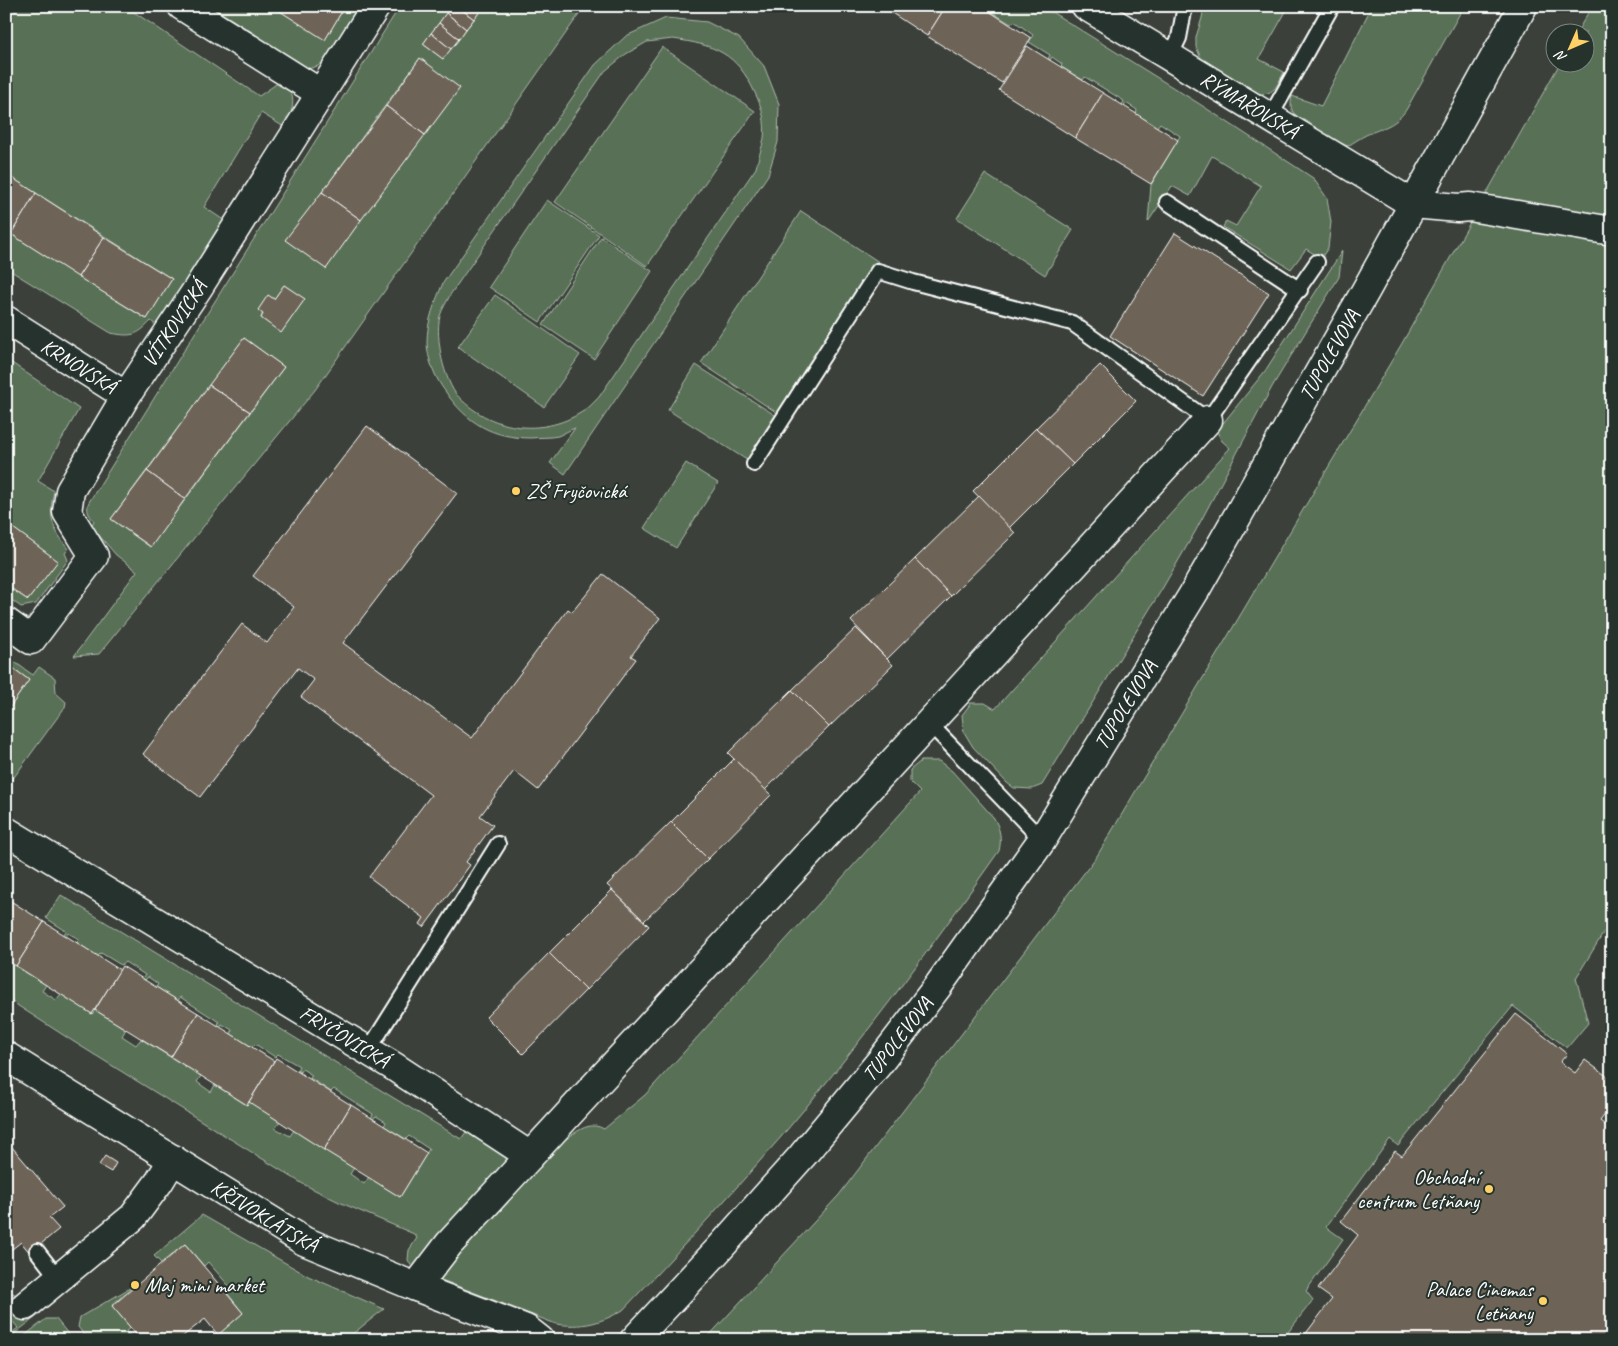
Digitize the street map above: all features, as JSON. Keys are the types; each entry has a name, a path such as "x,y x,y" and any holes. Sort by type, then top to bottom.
{"street":[{"path":"182,6 320,93"},
{"name":"VÍTKOVICKÁ","path":"6,622 31,640 94,556 67,512 70,491 126,396 198,288 376,6"},
{"name":"RÝMAŘOVSKÁ","path":"1086,6 1413,204"},
{"name":"TUPOLEVOVA","path":"634,1340 783,1178 879,1063 938,986 1042,840 1195,591 1366,290 1522,6"},
{"path":"1413,204 1458,208 1470,207 1612,232"},
{"name":"KRNOVSKÁ","path":"6,320 126,396"},
{"path":"416,1288 449,1244 1208,420"},
{"name":"FRYČOVICKÁ","path":"6,831 368,1051 530,1156"},
{"name":"KŘIVOKLÁTSKÁ","path":"6,1056 304,1241 416,1288 526,1329 540,1340"},
{"path":"25,1306 133,1217 173,1159"}],"lane":[{"path":"1170,57 1179,38 1185,6"},
{"path":"1270,117 1332,6"},
{"path":"1167,202 1300,290"},
{"path":"754,464 878,271 913,282 1072,323 1208,420 1318,262"},
{"path":"929,723 1042,840"},
{"path":"368,1051 498,844"},
{"path":"37,1251 58,1278"}],"green space":[{"path":"6,6 125,6 259,96 282,80 290,92 293,103 284,127 261,113 204,207 225,221 157,326 151,321 142,330 133,334 111,333 6,268 6,231 146,319 172,279 6,174"},
{"path":"209,6 272,6 325,39 345,6 360,6 327,58 318,66 308,69"},
{"path":"400,6 452,6 423,44 443,59 482,9 479,6 585,6 315,390 99,654 74,656 137,571 116,555 91,526 94,521 88,512 89,502","holes":["420,58 326,268 322,192","284,285 304,299 281,332 261,318 268,296 274,299","244,338 284,367 150,547 111,519"]},
{"path":"991,6 1042,6 1198,103 1313,178 1327,198 1331,222 1328,248 1321,258 1306,249 1291,269 1223,227 1226,221 1236,226 1261,186 1212,156 1190,196 1172,186 1148,222 1151,185 1180,136 1160,123 1157,127 1136,114 1137,110 1126,103 1124,107 1122,105 1124,101 1085,77 1083,80 1061,67 1062,64 1052,57 1050,60 1048,59 1050,55 1029,42 1033,35 1014,21 1011,24 990,11"},
{"path":"1204,6 1289,6 1259,59 1284,72 1271,92 1256,93 1201,58 1196,47 1196,37"},
{"path":"1372,6 1464,6 1402,116 1393,123 1366,135 1348,146 1302,121 1291,108 1292,96 1321,106"},
{"path":"1592,6 1612,6 1612,919 1576,978 1588,1023 1567,1048 1513,1006 1398,1146 1390,1139 1326,1227 1343,1239 1306,1291 1313,1300 1282,1340 705,1340 839,1195 1097,856 1401,345 1555,72 1596,72 1596,22 1583,22"},
{"path":"666,18 707,22 739,38 764,66 779,104 778,142 768,175 565,474 550,463 575,428 555,437 517,437 492,432 472,420 462,412 441,386 430,361 427,348 427,334 434,304 443,283 595,65 626,36","holes":["673,39 688,41 723,53 732,60 748,79 760,104 764,126 764,138 756,168 599,397 589,407 566,420 550,425 533,427 516,426 483,416 456,394 443,364 439,321 450,295 605,71 626,54 647,42"]},
{"path":"662,47 755,111 647,266 555,202"},
{"path":"985,174 1073,230 1045,275 957,218"},
{"path":"547,200 599,235 540,322 489,287"},
{"path":"801,211 879,262 779,414 701,363"},
{"path":"601,237 652,271 594,359 543,325"},
{"path":"1342,251 1339,277 1272,387 1195,532 1162,589 1042,785 1032,789 1014,788 973,747 964,732 962,715 971,703 985,703 995,709 1230,448 1222,441 1218,434 1220,427 1265,371"},
{"path":"495,295 580,355 544,407 458,347"},
{"path":"6,359 79,409 38,481 54,491 51,508 53,522 55,529 69,549 65,553 68,560 36,604 21,607 6,596 6,585 28,600 57,561 6,523"},
{"path":"696,365 778,417 750,462 668,410"},
{"path":"686,463 718,483 676,548 644,528"},
{"path":"6,656 33,675 39,667 55,678 56,693 66,702 65,707 12,780 6,777 6,713 29,680 6,663"},
{"path":"921,761 939,761 952,771 994,818 1000,834 999,851 893,997 810,1103 742,1181 623,1310 599,1321 583,1325 556,1324 413,1269 408,1260 409,1250 417,1238 414,1234 339,1202 303,1184 6,998 6,960 46,985 42,991 56,1000 61,994 91,1013 95,1010 126,1029 122,1036 136,1045 141,1039 201,1076 197,1082 211,1092 215,1085 245,1104 249,1101 280,1121 275,1128 290,1136 294,1130 354,1168 350,1174 364,1184 369,1177 400,1197 429,1149 409,1136 406,1139 384,1126 386,1122 376,1116 373,1119 371,1118 373,1114 334,1089 331,1092 310,1078 312,1075 302,1069 300,1072 297,1070 299,1066 278,1054 275,1057 255,1044 252,1047 231,1034 232,1030 222,1024 220,1027 218,1025 219,1022 180,997 178,1001 156,987 158,984 148,977 145,980 143,978 145,975 125,962 121,965 101,953 98,956 77,943 79,939 68,933 66,936 64,934 66,931 46,918 61,895 461,1139 466,1132 480,1138 542,1149 559,1144 588,1126 604,1129 645,1095 920,792 910,782 910,770"},
{"path":"202,1215 308,1276 384,1309 345,1340 211,1340 243,1313 225,1290 229,1286 208,1262 204,1266 185,1244 161,1263 154,1256"},
{"path":"135,1285 112,1305 130,1328 126,1331 133,1340 88,1340 78,1327 80,1317"},
{"path":"6,1290 43,1307 40,1314 6,1340 6,1337 18,1328 6,1313"},
{"path":"46,1319 56,1319 73,1340 19,1340"}],"building":[{"path":"272,6 345,6 325,40"},
{"path":"452,6 457,6 474,19 466,29 446,13"},
{"path":"457,6 479,6 482,9 474,19"},
{"path":"881,6 946,6 927,36"},
{"path":"946,6 981,6 1031,38 1002,83 927,36"},
{"path":"446,13 466,29 459,39 439,23"},
{"path":"439,23 459,39 451,49 431,33"},
{"path":"431,33 451,49 443,59 423,44"},
{"path":"1027,46 1103,93 1075,138 999,90"},
{"path":"420,58 460,88 425,135 386,106"},
{"path":"1103,93 1178,140 1151,184 1075,138"},
{"path":"386,106 425,135 361,220 322,192"},
{"path":"6,174 36,193 11,234 6,231"},
{"path":"322,192 361,220 326,269 285,240"},
{"path":"36,193 104,237 78,277 11,234"},
{"path":"1175,233 1269,293 1203,396 1110,336"},
{"path":"104,237 172,279 147,319 78,277"},
{"path":"284,285 305,299 281,333 261,318 263,314 258,310 268,295 274,299"},
{"path":"244,338 284,367 250,412 209,385"},
{"path":"1100,365 1136,401 1073,464 1036,428"},
{"path":"209,385 250,412 185,499 147,471"},
{"path":"367,426 457,493 343,643 472,738 568,609 572,612 603,574 660,618 631,656 636,659 538,790 514,771 480,816 493,825 466,862 470,865 424,927 420,924 424,918 369,877 431,795 301,697 314,680 298,668 200,797 143,754 242,624 267,643 294,607 253,576"},
{"path":"1036,428 1073,464 1009,528 973,491"},
{"path":"147,471 185,499 151,547 111,519"},
{"path":"979,496 1015,533 951,596 915,559"},
{"path":"9,525 58,561 28,600 6,585 6,528"},
{"path":"915,559 951,596 887,659 851,621"},
{"path":"856,628 893,665 829,727 792,690"},
{"path":"6,663 29,680 6,713"},
{"path":"792,690 829,727 765,790 728,753"},
{"path":"734,759 771,795 708,859 671,822"},
{"path":"671,822 708,859 644,921 607,885"},
{"path":"612,890 649,926 586,990 549,953"},
{"path":"6,898 44,922 16,966 6,960"},
{"path":"44,922 120,970 92,1014 16,966"},
{"path":"549,953 586,990 523,1054 486,1017"},
{"path":"122,966 198,1013 171,1057 95,1010"},
{"path":"198,1013 274,1061 247,1105 171,1057"},
{"name":"Obchodní centrum Letňany","path":"1516,1014 1567,1054 1560,1062 1575,1073 1585,1060 1612,1080 1612,1105 1600,1121 1612,1130 1612,1340 1301,1340 1332,1299 1318,1289 1358,1235 1341,1221 1395,1151 1402,1156"},
{"path":"276,1058 351,1105 324,1150 249,1102"},
{"path":"351,1105 427,1153 400,1197 324,1150"},
{"path":"6,1140 63,1207 49,1218 59,1229 30,1253 21,1242 6,1252"},
{"path":"105,1156 116,1163 111,1172 99,1165"},
{"path":"185,1244 243,1313 218,1335 205,1319 182,1337 184,1340 141,1340 112,1306"}],"place":[{"name":"ZŠ Fryčovická","path":"516,491"},
{"name":"Obchodní centrum Letňany","path":"1489,1189"},
{"name":"Maj mini market","path":"135,1285"},
{"name":"Palace Cinemas Letňany","path":"1543,1301"}]}
